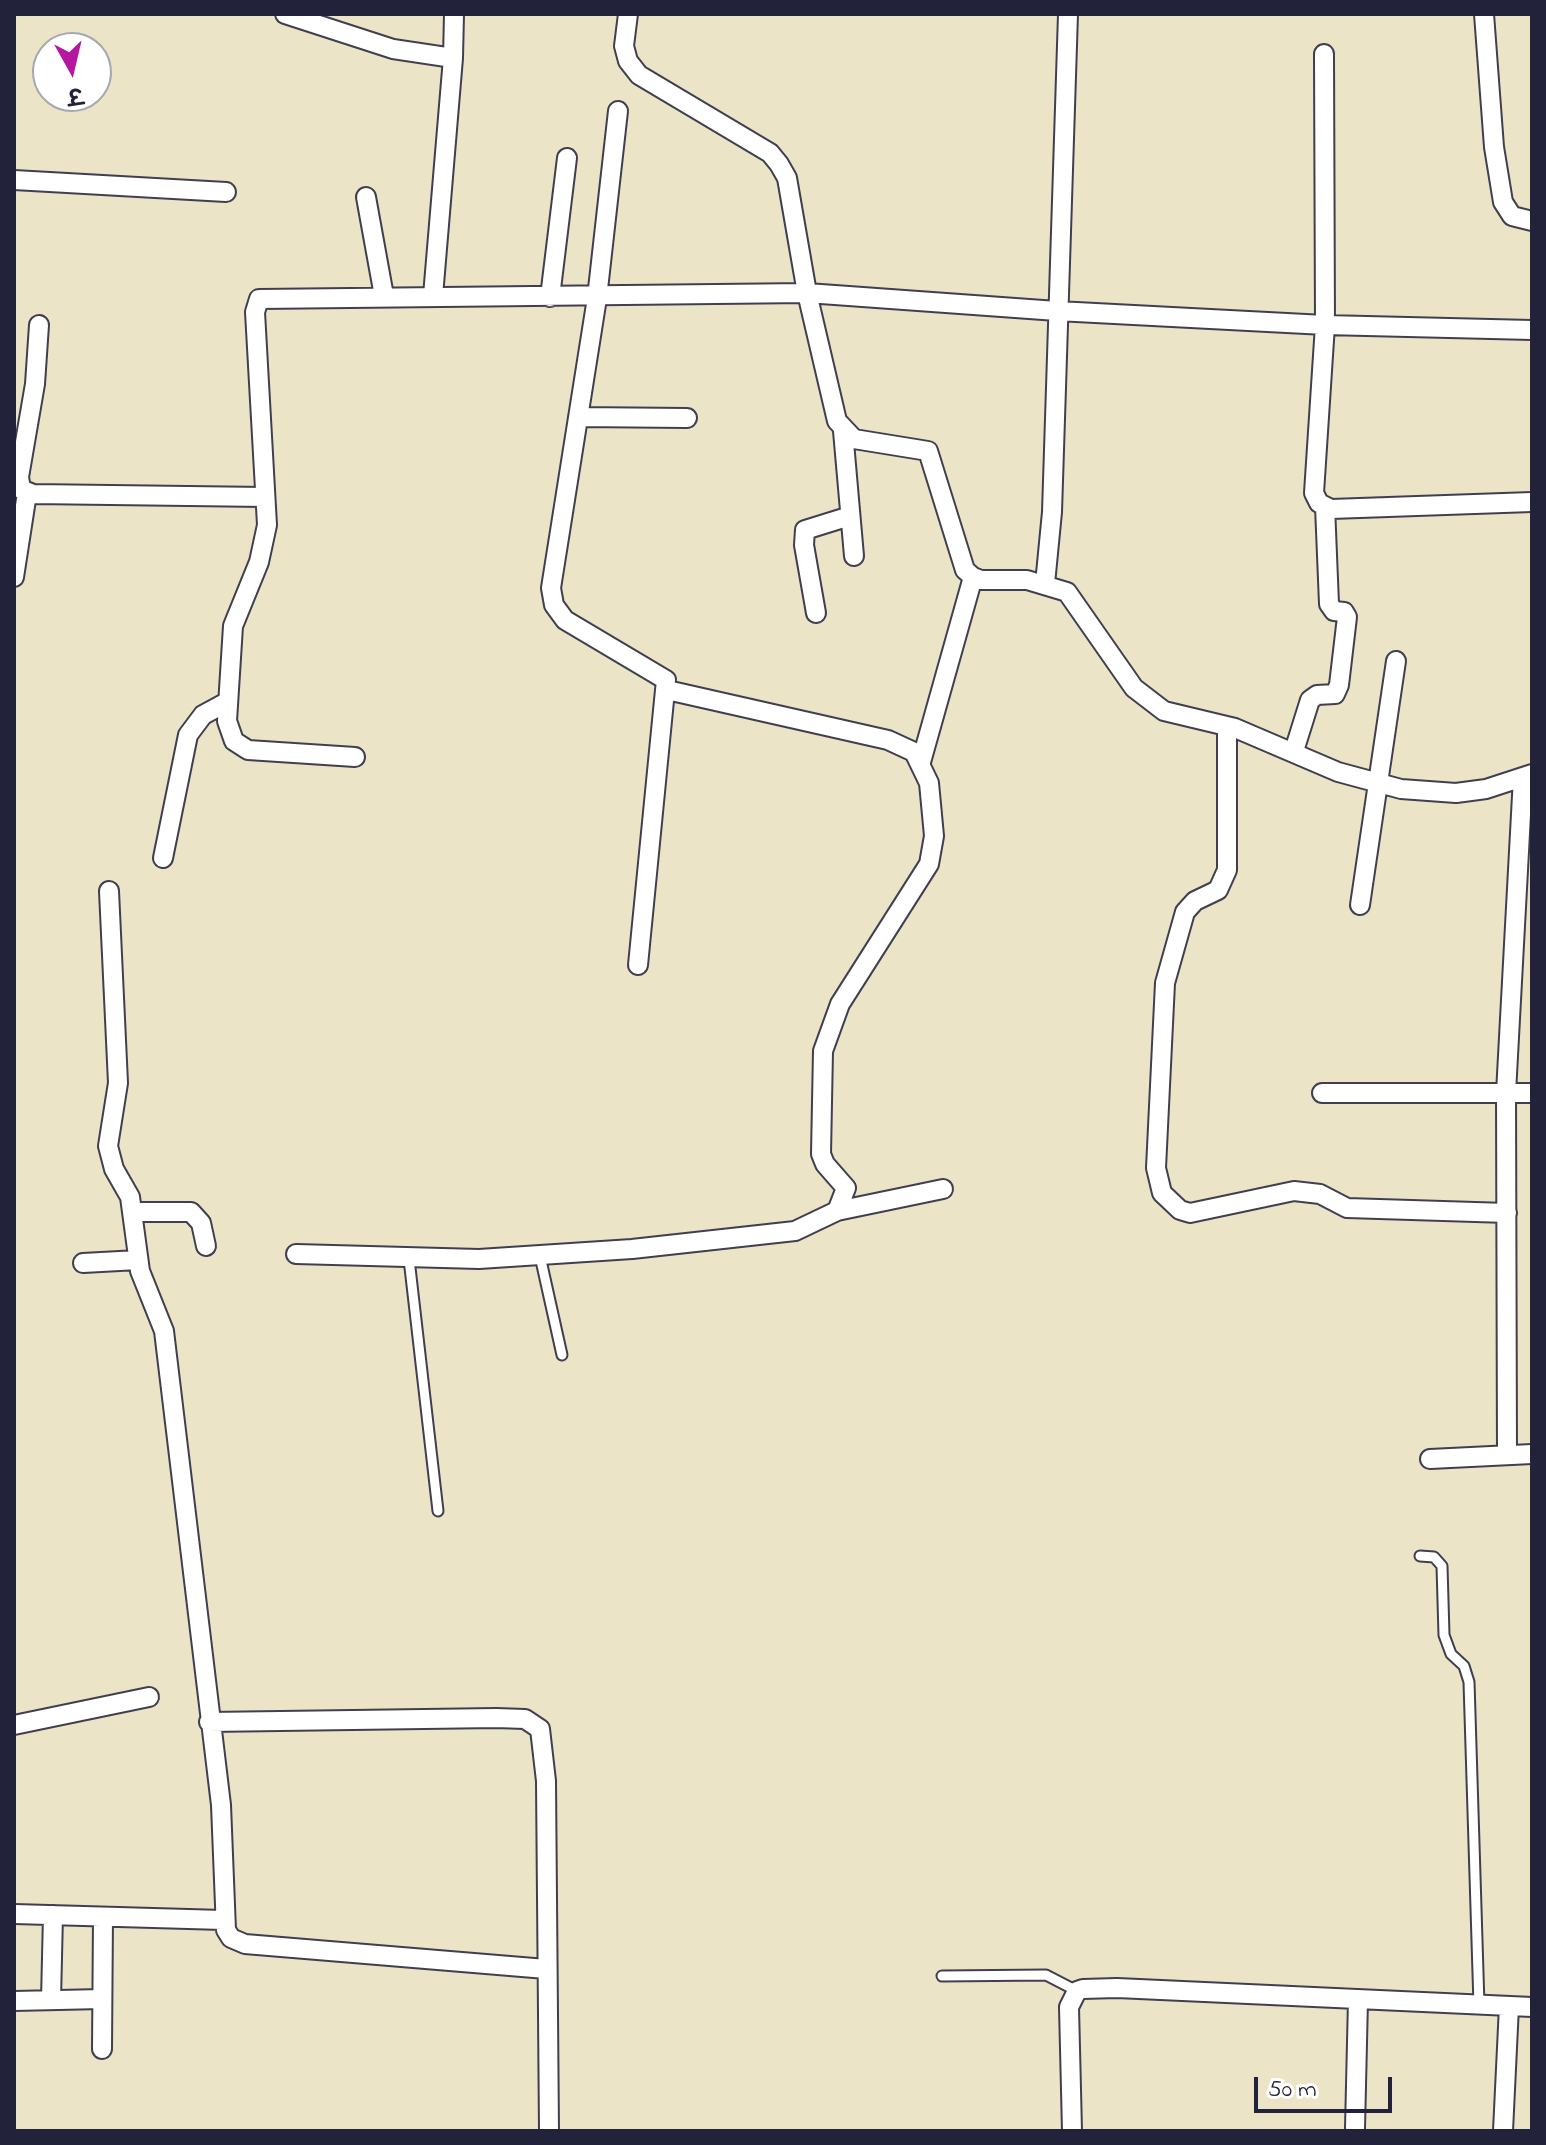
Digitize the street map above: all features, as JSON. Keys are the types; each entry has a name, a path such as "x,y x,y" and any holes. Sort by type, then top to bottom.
{"street":[{"path":"285,14 393,49 453,58"},
{"path":"433,296 454,14"},
{"path":"628,14 624,46 628,61 639,75 770,153 779,164 787,178 807,293 837,421 843,431 854,439 928,451 965,570 973,577 1045,584 1067,592 1134,688 1164,711 1227,727 1294,751 1338,772 1429,794 1486,789 1528,776 1506,1093 1507,1455"},
{"path":"1045,584 1052,512 1068,14"},
{"path":"1484,14 1494,147 1503,202 1512,216 1532,221"},
{"path":"1324,54 1325,325 1314,493 1319,503 1331,509 1532,502"},
{"path":"618,111 597,298 551,588 554,605 565,620 659,673 666,680 638,965"},
{"path":"550,297 567,158"},
{"path":"14,180 226,192"},
{"path":"366,197 384,296"},
{"path":"355,757 248,750 234,741 227,721 233,626 265,545 256,304 267,297 597,298 807,293 1057,311 1325,325 1532,330"},
{"path":"39,325 35,384 19,477 21,489 27,493 265,497"},
{"path":"578,417 687,418"},
{"path":"843,431 854,556"},
{"path":"14,577 27,493"},
{"path":"1294,751 1310,700 1317,695 1335,694 1339,685 1347,617 1344,612 1334,611 1329,604 1325,506"},
{"path":"816,613 804,545 805,530 850,516"},
{"path":"921,762 973,577"},
{"path":"1360,905 1396,661"},
{"path":"667,690 888,740 914,752 929,783 934,836 929,864 840,1004 823,1051 821,1154 825,1164 846,1188 837,1211"},
{"path":"163,858 188,735 203,715 227,702"},
{"path":"1227,727 1227,870 1218,890 1195,901 1185,912 1165,983 1156,1168 1162,1193 1180,1210 1190,1213 1294,1191 1320,1194 1347,1208 1507,1213"},
{"path":"109,891 118,1083 108,1146 133,1212 138,1260 164,1331 221,1805 223,1920 231,1938 245,1944 546,1969"},
{"path":"1322,1093 1532,1093"},
{"path":"296,1254 409,1259 540,1256 795,1231 837,1211 943,1189"},
{"path":"133,1212 191,1212 201,1223 206,1246"},
{"path":"83,1263 138,1260"},
{"path":"1430,1459 1532,1454"},
{"path":"14,1725 149,1697"},
{"path":"209,1722 496,1718 534,1723 543,1738 546,1781 549,2131"},
{"path":"14,1914 223,1920"},
{"path":"51,2000 53,1915"},
{"path":"102,2049 103,1917"},
{"path":"1072,2131 1069,2007 1077,1991 1117,1988 1532,2007"},
{"path":"14,2001 102,1999"},
{"path":"1355,2128 1358,2000"},
{"path":"1503,2131 1509,2006"}],"lane":[{"path":"540,1256 562,1355"},
{"path":"409,1259 438,1511"},
{"path":"1420,1556 1434,1557 1442,1566 1444,1635 1451,1654 1464,1666 1469,1682 1479,2005"},
{"path":"942,1976 1046,1975 1077,1991"}]}
